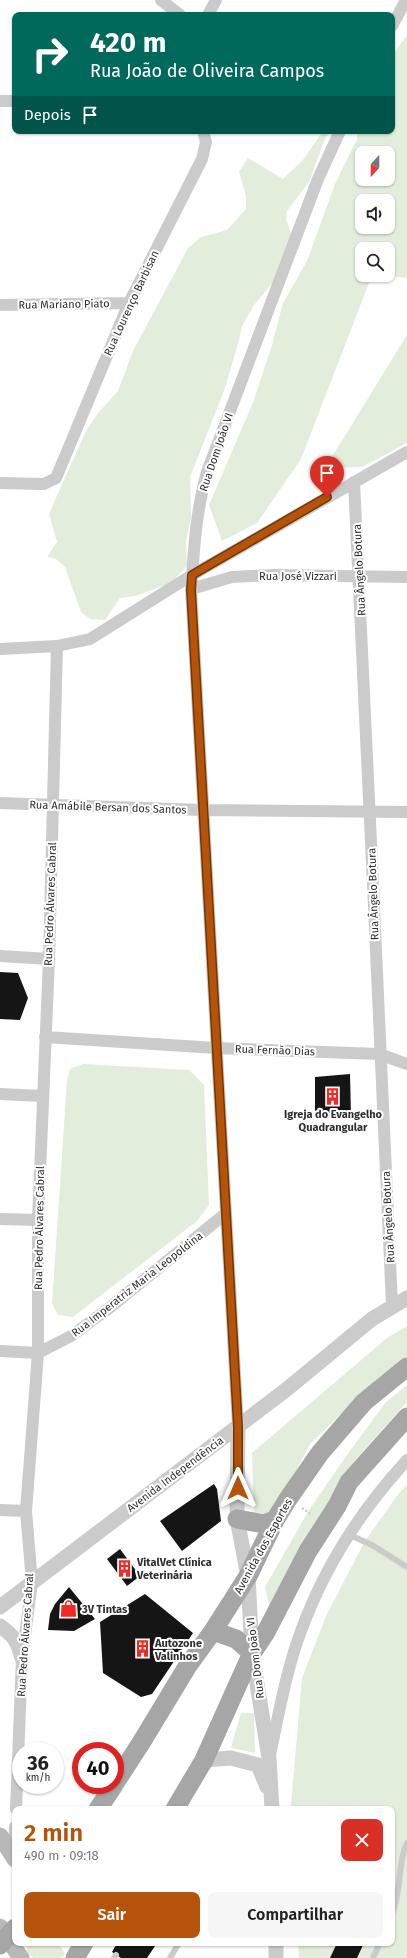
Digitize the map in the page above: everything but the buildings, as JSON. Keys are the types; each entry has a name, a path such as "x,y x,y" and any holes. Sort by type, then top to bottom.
{"main road":[{"name":"Avenida dos Esportes","path":"124,1769 142,1743 187,1667 213,1631 248,1576 275,1520 320,1453 364,1402 407,1367"},
{"path":"177,1806 204,1760 252,1653 266,1632 308,1550 337,1506 349,1482 407,1417"},
{"path":"237,1519 264,1524 275,1520"},
{"path":"213,1631 236,1639 252,1653"},
{"name":"Avenida dos Esportes","path":"100,1806 108,1794"},
{"path":"0,1836 12,1856"},
{"path":"5,1934 12,1944"},
{"path":"13,1946 21,1958"}],"street":[{"path":"161,0 176,12"},
{"path":"210,12 216,0"},
{"path":"395,20 406,0"},
{"path":"0,101 12,101"},
{"name":"Rua Lourenço Barbisan","path":"0,483 44,484 56,478 128,303 202,159 206,142 204,134"},
{"name":"Rua Dom João VI","path":"272,1803 269,1758 252,1653 248,1576 237,1519 238,1427 202,810 191,590 199,502 207,472 318,179 339,134"},
{"name":"Rua Mariano Piato","path":"0,305 128,303"},
{"path":"0,649 57,646 90,639 192,575 407,452"},
{"name":"Rua Ângelo Botura","path":"354,482 360,576 379,1054 392,1305"},
{"name":"Rua José Vizzari","path":"191,590 232,577 407,577"},
{"name":"Rua Pedro Álvares Cabral","path":"16,1806 22,1658 32,1582 26,1511 38,1353 38,1220 42,1096 49,959 57,646"},
{"name":"Rua Amábile Bersan dos Santos","path":"0,803 202,810 285,810 370,813 407,812"},
{"path":"0,956 49,959"},
{"name":"Rua Fernão Dias","path":"45,1037 216,1048 379,1054 407,1064"},
{"path":"0,1094 42,1096"},
{"name":"Rua Imperatriz Maria Leopoldina","path":"38,1353 87,1326 225,1214"},
{"path":"0,1219 38,1220"},
{"name":"Avenida Independência","path":"0,1607 238,1427 372,1319 392,1305 407,1298"},
{"path":"0,1351 38,1353"},
{"path":"269,1758 286,1680 301,1631 316,1596 350,1535 382,1488 407,1460"},
{"path":"0,1510 26,1511"},
{"path":"0,1626 13,1635 18,1642 22,1658"},
{"name":"Rua Dom João VI","path":"204,1760 231,1758 258,1766 272,1803"},
{"path":"276,1946 276,1958"}],"lane":[{"path":"350,1535 372,1544 407,1567"},
{"path":"395,1903 400,1884 401,1868 407,1843"},
{"path":"170,1958 175,1946"},
{"path":"373,1958 379,1946"}],"green space":[{"path":"407,35 407,278 395,277 395,242 355,242 355,282 369,282 301,459 257,523 222,541 209,505 254,400 272,345 283,303 307,261 335,184 357,139 357,134 395,134 395,52"},
{"path":"321,134 328,134 309,182 287,211 286,219 295,245 280,274 254,305 242,326 225,388 190,477 191,518 186,541 187,566 171,583 135,596 120,598 105,620 90,619 81,612 65,567 56,559 47,557 57,542 49,514 86,431 98,413 118,391 133,351 188,248 201,237 227,230 246,209 246,196 239,172 248,158 283,179 303,160"},
{"path":"407,335 407,443 362,467 325,468"},
{"path":"83,1064 189,1070 204,1085 209,1205 197,1221 73,1317 58,1315 52,1304 67,1080 70,1069"},
{"path":"407,1326 407,1356 352,1403 310,1444 273,1514 262,1517 254,1514 252,1453 387,1338"},
{"path":"407,1385 407,1402 356,1459 319,1517 270,1609 265,1587 309,1510 385,1403"},
{"path":"407,1485 407,1958 299,1958 298,1946 395,1946 395,1806 291,1806 291,1804 302,1678 327,1614 365,1541 399,1493"},
{"path":"241,1713 254,1713 255,1753 231,1748"},
{"path":"26,1946 60,1946 65,1954 62,1958 33,1958 27,1952"}],"place":[{"name":"Igreja do Evangelho Quadrangular","path":"333,1096"},
{"name":"VitalVet Clínica Veterinária","path":"124,1568"},
{"name":"3V Tintas","path":"69,1609"},
{"name":"Autozone Valinhos","path":"142,1649"}],"route":[{"path":"238,1488 238,1427 202,810 191,590 192,575 327,497"}]}
